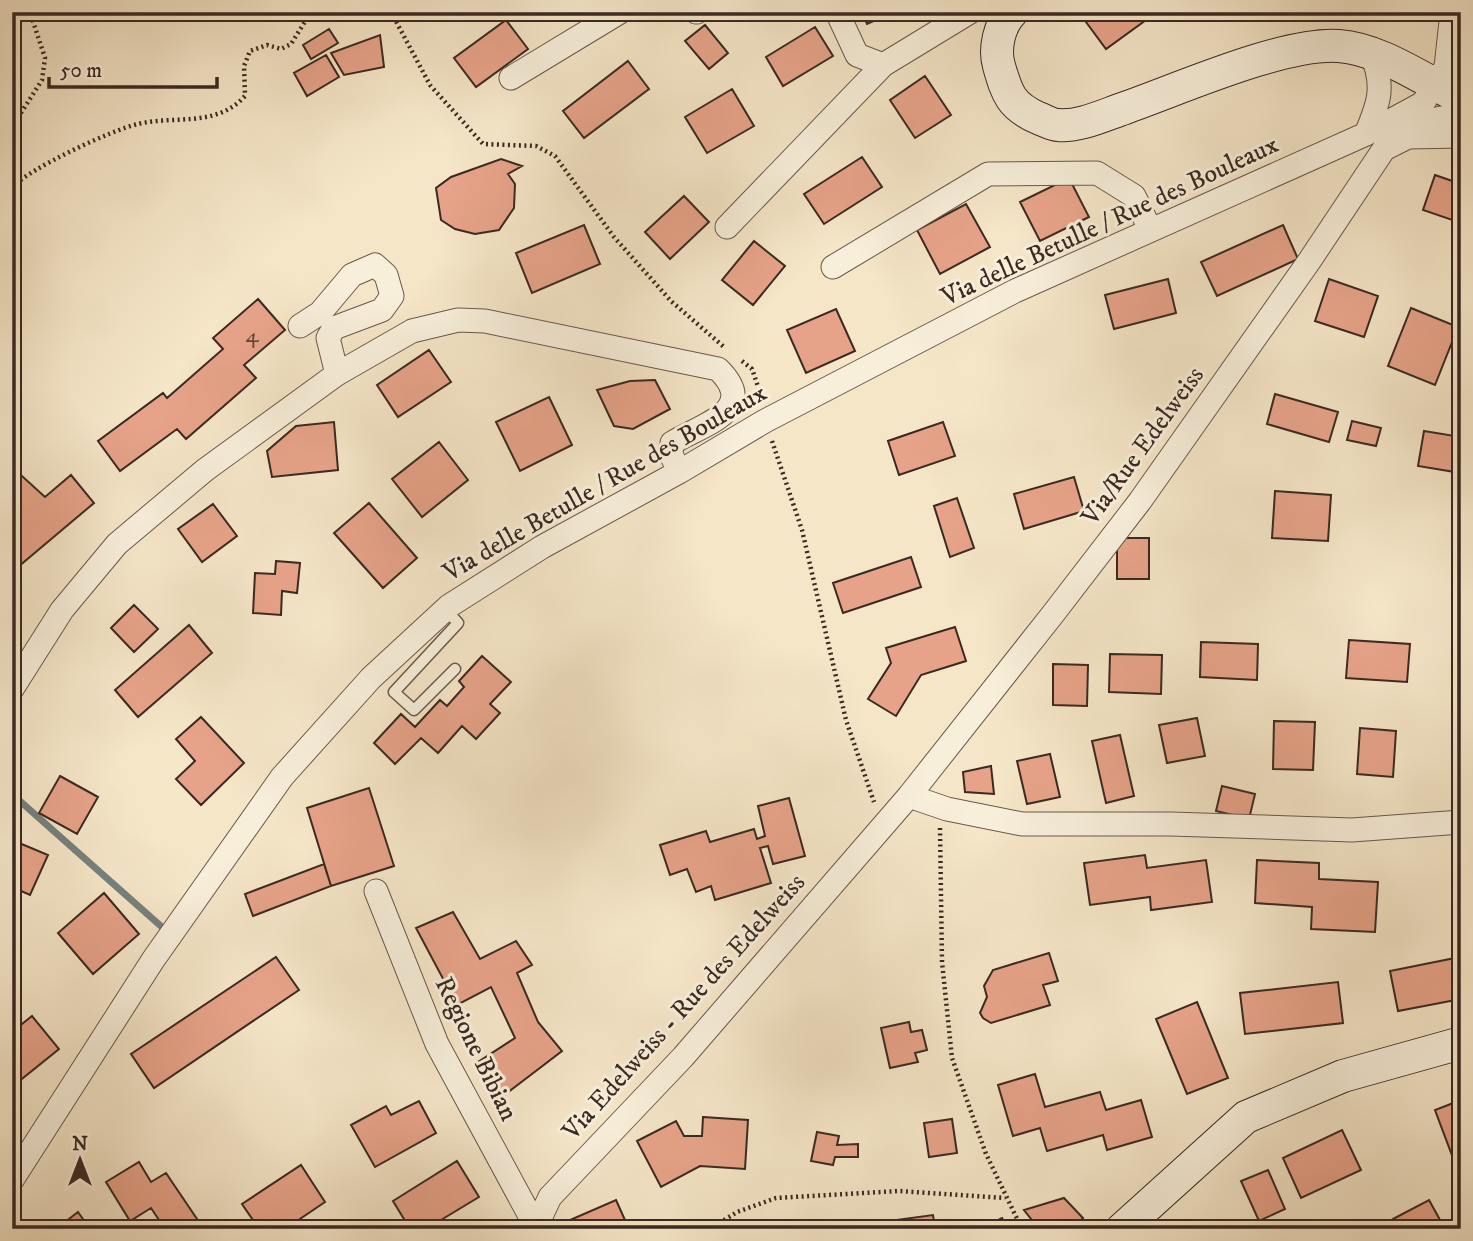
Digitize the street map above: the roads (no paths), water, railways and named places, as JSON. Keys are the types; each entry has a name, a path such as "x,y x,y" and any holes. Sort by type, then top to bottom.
{"main road":[{"path":"1012,12 1003,21 996,57 1006,90 1020,109 1057,125 1086,121 1283,54 1339,46 1372,55 1448,92"},
{"path":"1125,1228 1246,1117 1343,1076 1461,1043"}],"street":[{"path":"511,78 620,12"},
{"path":"837,12 857,55 883,65"},
{"path":"727,227 883,65 970,12"},
{"path":"1366,134 1448,92 1446,67 1451,12"},
{"path":"1366,134 1379,104 1380,75 1372,55"},
{"path":"1366,134 1461,114"},
{"name":"Via delle Betulle / Rue des Bouleaux","path":"12,1180 153,960 282,777 371,678 445,609 542,547 765,421 1015,291 1366,134"},
{"name":"Via/Rue Edelweiss","path":"882,826 909,796 1140,501 1310,260 1384,149 1408,137 1461,136"},
{"path":"833,267 988,174 1097,173 1134,196 1150,229"},
{"path":"300,326 320,313 352,275 374,265 386,275 392,296 382,310 334,328 328,338 328,350 337,374"},
{"path":"12,689 62,610 117,544 205,470 337,374 412,331 458,320 485,321 718,369 729,380 733,394 730,408 718,419 672,443 671,454 679,472"},
{"path":"909,796 947,809 1022,824 1171,824 1352,830 1461,822"},
{"name":"Via Edelweiss - Rue des Edelweiss","path":"535,1228 550,1197 683,1057 882,826"},
{"name":"Regione Bibian","path":"376,891 437,1044 535,1228"}],"lane":[{"path":"445,609 458,623 394,691 414,710 455,670"}],"waterway":[{"path":"12,794 163,928"}]}
